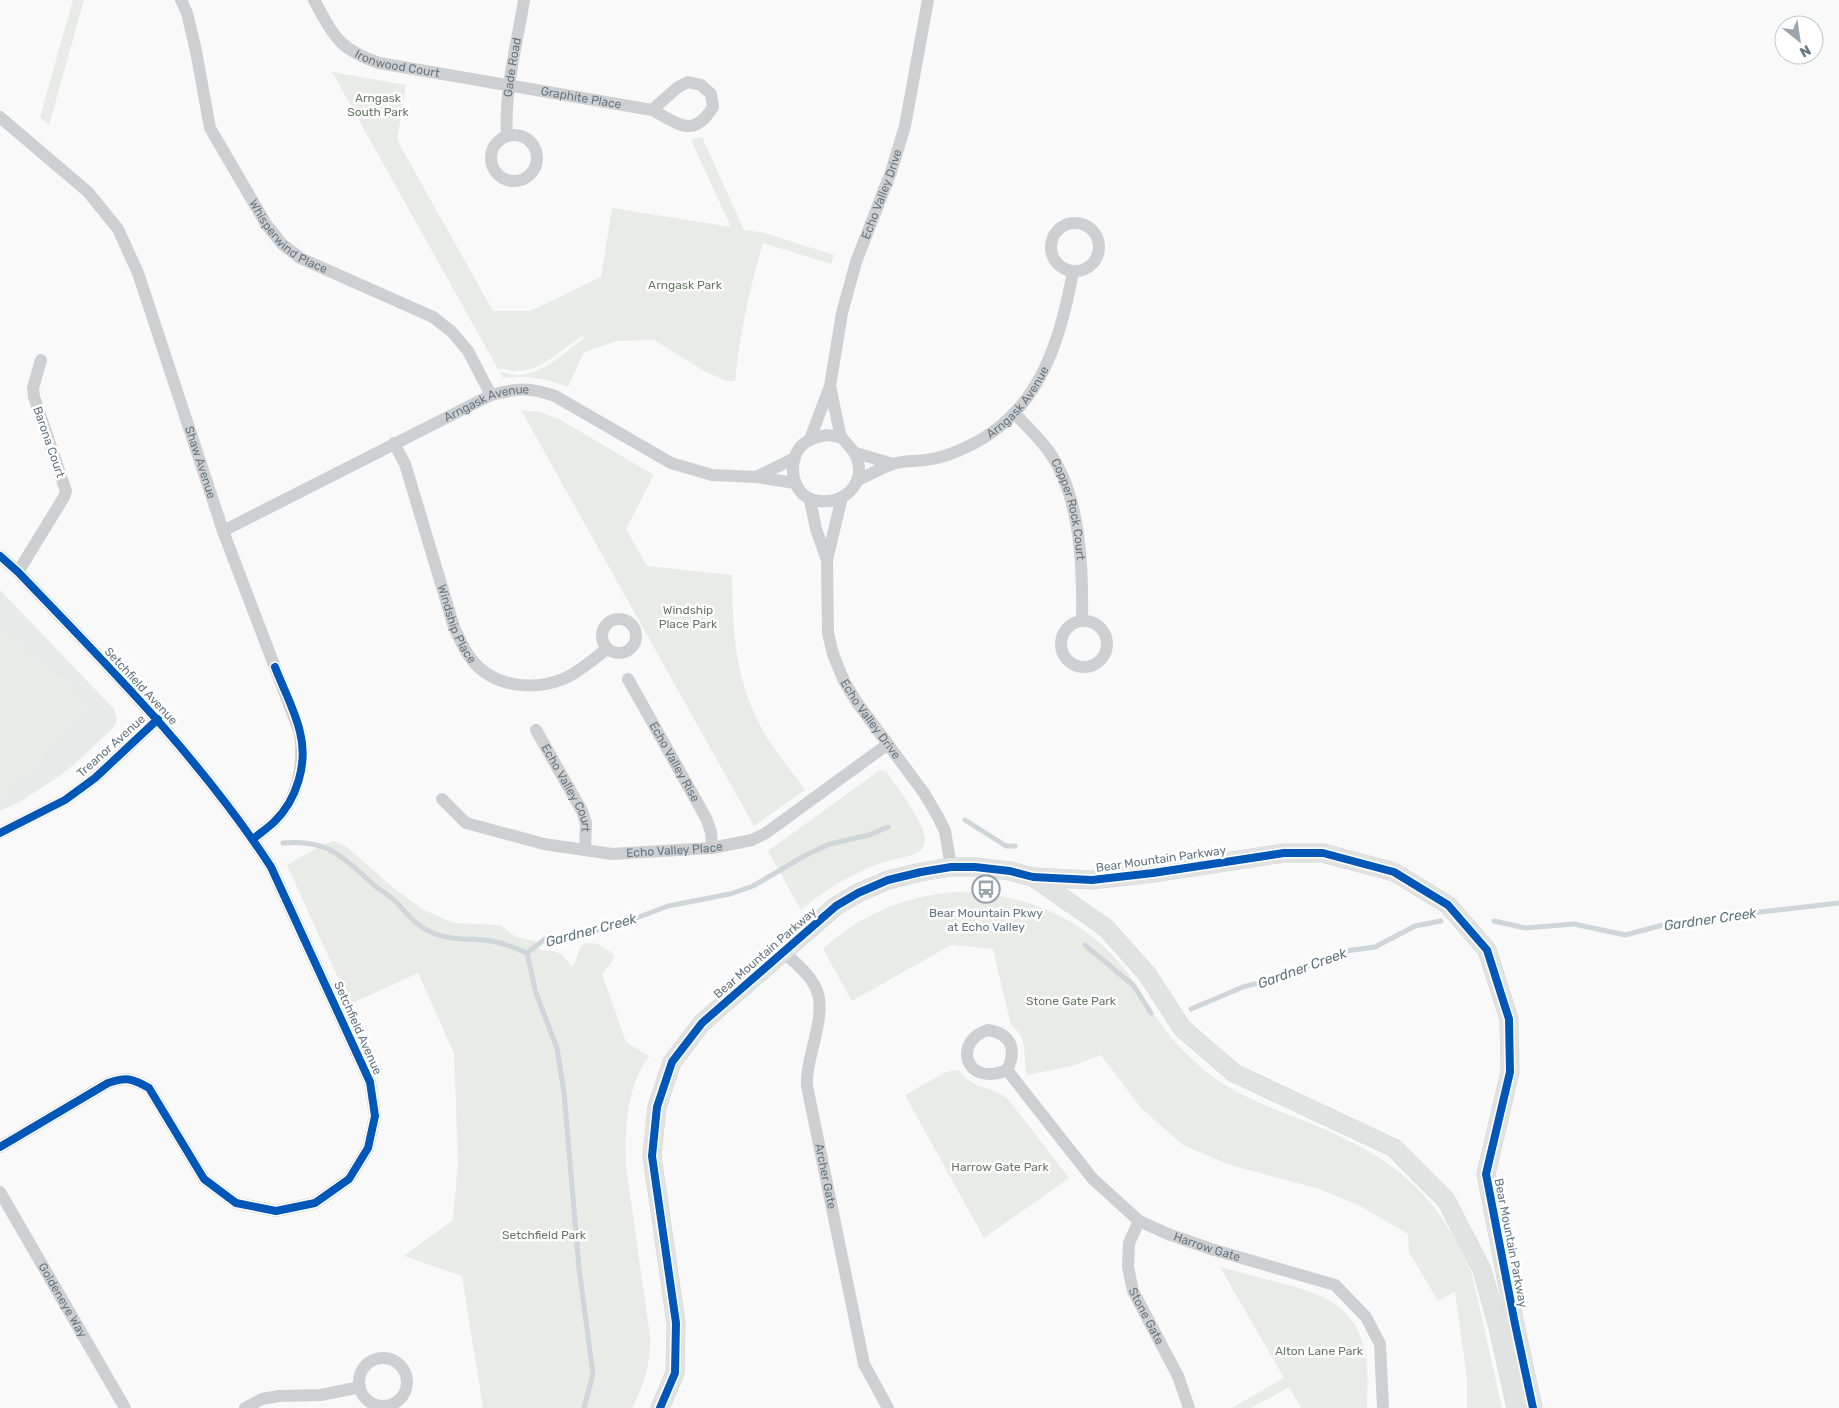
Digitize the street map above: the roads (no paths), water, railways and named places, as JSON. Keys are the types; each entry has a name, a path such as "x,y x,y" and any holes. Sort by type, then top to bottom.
{"street":[{"name":"Whisperwind Place","path":"181,0 187,13 196,51 210,128 266,224 282,244 300,258 433,317 452,332 468,351 491,395"},
{"name":"Ironwood Court","path":"314,0 335,36 358,56 379,63 510,86"},
{"name":"Gade Road","path":"506,136 510,86 524,0"},
{"name":"Echo Valley Drive","path":"810,439 830,386 842,313 856,262 891,172 905,126 928,0"},
{"name":"Graphite Place","path":"510,86 652,110 681,126 696,125 705,119 713,107 710,94 701,85 688,82 678,87 652,110"},
{"name":"Shaw Avenue","path":"0,117 88,192 118,229 138,273 222,531 300,733 303,752 296,791 286,808 274,822 253,839"},
{"name":"Arngask Avenue","path":"858,480 893,464 932,459 960,450 986,436 1014,413 1032,392 1046,368 1068,300 1073,271"},
{"name":"Barona Court","path":"18,572 64,497 66,490 34,397 34,388 41,360"},
{"name":"Echo Valley Drive","path":"830,386 841,438"},
{"name":"Arngask Avenue","path":"222,531 491,395 515,389 537,390 555,396 671,463 712,475 756,477 795,483"},
{"name":"Copper Rock Court","path":"1014,413 1037,436 1051,455 1063,477 1073,504 1078,529 1082,621"},
{"path":"826,435 841,438 856,453 859,465 858,480 852,490 842,497 827,502 810,500 795,483 792,471 793,459 800,448 810,439 826,435"},
{"name":"Windship Place","path":"394,443 405,464 454,627 462,646 472,662 486,674 504,682 522,685 542,685 564,679 586,665 607,648"},
{"name":"Arngask Avenue","path":"856,453 893,464"},
{"name":"Arngask Avenue","path":"756,477 793,459"},
{"name":"Echo Valley Drive","path":"842,497 827,560 828,634 833,654 844,681 856,701 924,794 937,815 945,831 951,867"},
{"name":"Echo Valley Drive","path":"810,500 816,529 827,560"},
{"name":"Setchfield Avenue","path":"0,556 18,572 158,720 253,839 272,867 370,1082 375,1116 368,1148 349,1179 314,1203 276,1211 236,1203 204,1179 149,1088 136,1080 122,1078 108,1083 0,1148"},
{"name":"Echo Valley Rise","path":"628,679 706,818 711,832 712,848"},
{"name":"Treanor Avenue","path":"0,833 65,800 95,778 158,720"},
{"name":"Echo Valley Court","path":"536,730 582,812 586,823 585,850"},
{"name":"Echo Valley Place","path":"442,799 466,823 544,844 612,854 712,848 752,840 766,833 888,744"},
{"name":"Bear Mountain Parkway","path":"660,1408 675,1373 676,1323 652,1156 656,1107 672,1062 702,1023 836,906 858,893 896,878 951,867 976,867 1010,871 1032,877 1092,880 1153,873 1284,853 1323,853 1394,872 1448,904 1487,950 1509,1019 1510,1072 1486,1174 1533,1408"},
{"name":"Bear Mountain Parkway","path":"1032,877 1106,928 1147,974 1182,1028 1234,1073 1394,1148 1446,1200 1482,1270 1498,1327 1516,1408"},
{"name":"Archer Gate","path":"783,952 807,975 819,994 820,1016 807,1074 807,1086 864,1364 888,1408"},
{"name":"Harrow Gate","path":"1007,1070 1092,1178 1139,1221 1168,1234 1211,1249 1335,1285 1366,1317 1380,1344 1383,1408"},
{"name":"Goldeneye Way","path":"0,1192 125,1408"},
{"name":"Stone Gate","path":"1139,1221 1129,1243 1128,1267 1133,1291 1178,1376 1190,1408"},
{"path":"245,1408 262,1399 279,1396 322,1395 360,1387"}],"waterway":[{"name":"Gardner Creek","path":"965,820 1006,846 1015,846"},
{"name":"Gardner Creek","path":"283,843 298,842 312,844 333,851 392,898 415,922 431,932 453,938 496,942 527,953 545,939 566,938 626,922 668,906 730,894 753,886 806,855 830,844 869,835 888,827"},
{"name":"Gardner Creek","path":"1494,921 1525,928 1574,924 1625,935 1674,922 1839,903"},
{"name":"Gardner Creek","path":"1191,1009 1243,987 1278,978 1346,951 1375,947 1415,926 1441,921"},
{"name":"Gardner Creek","path":"1085,945 1134,986 1151,1013"},
{"path":"527,953 535,989"},
{"path":"536,993 557,1048 564,1093 579,1268 593,1374 584,1408"}],"place":[{"name":"Bear Mountain Pkwy at Echo Valley","path":"986,889"}],"park label":[{"name":"Arngask South Park","path":"378,105"},
{"name":"Arngask Park","path":"685,285"},
{"name":"Windship Place Park","path":"688,617"},
{"name":"Stone Gate Park","path":"1071,1001"},
{"name":"Harrow Gate Park","path":"1000,1167"},
{"name":"Setchfield Park","path":"544,1235"},
{"name":"Alton Lane Park","path":"1319,1351"}]}
